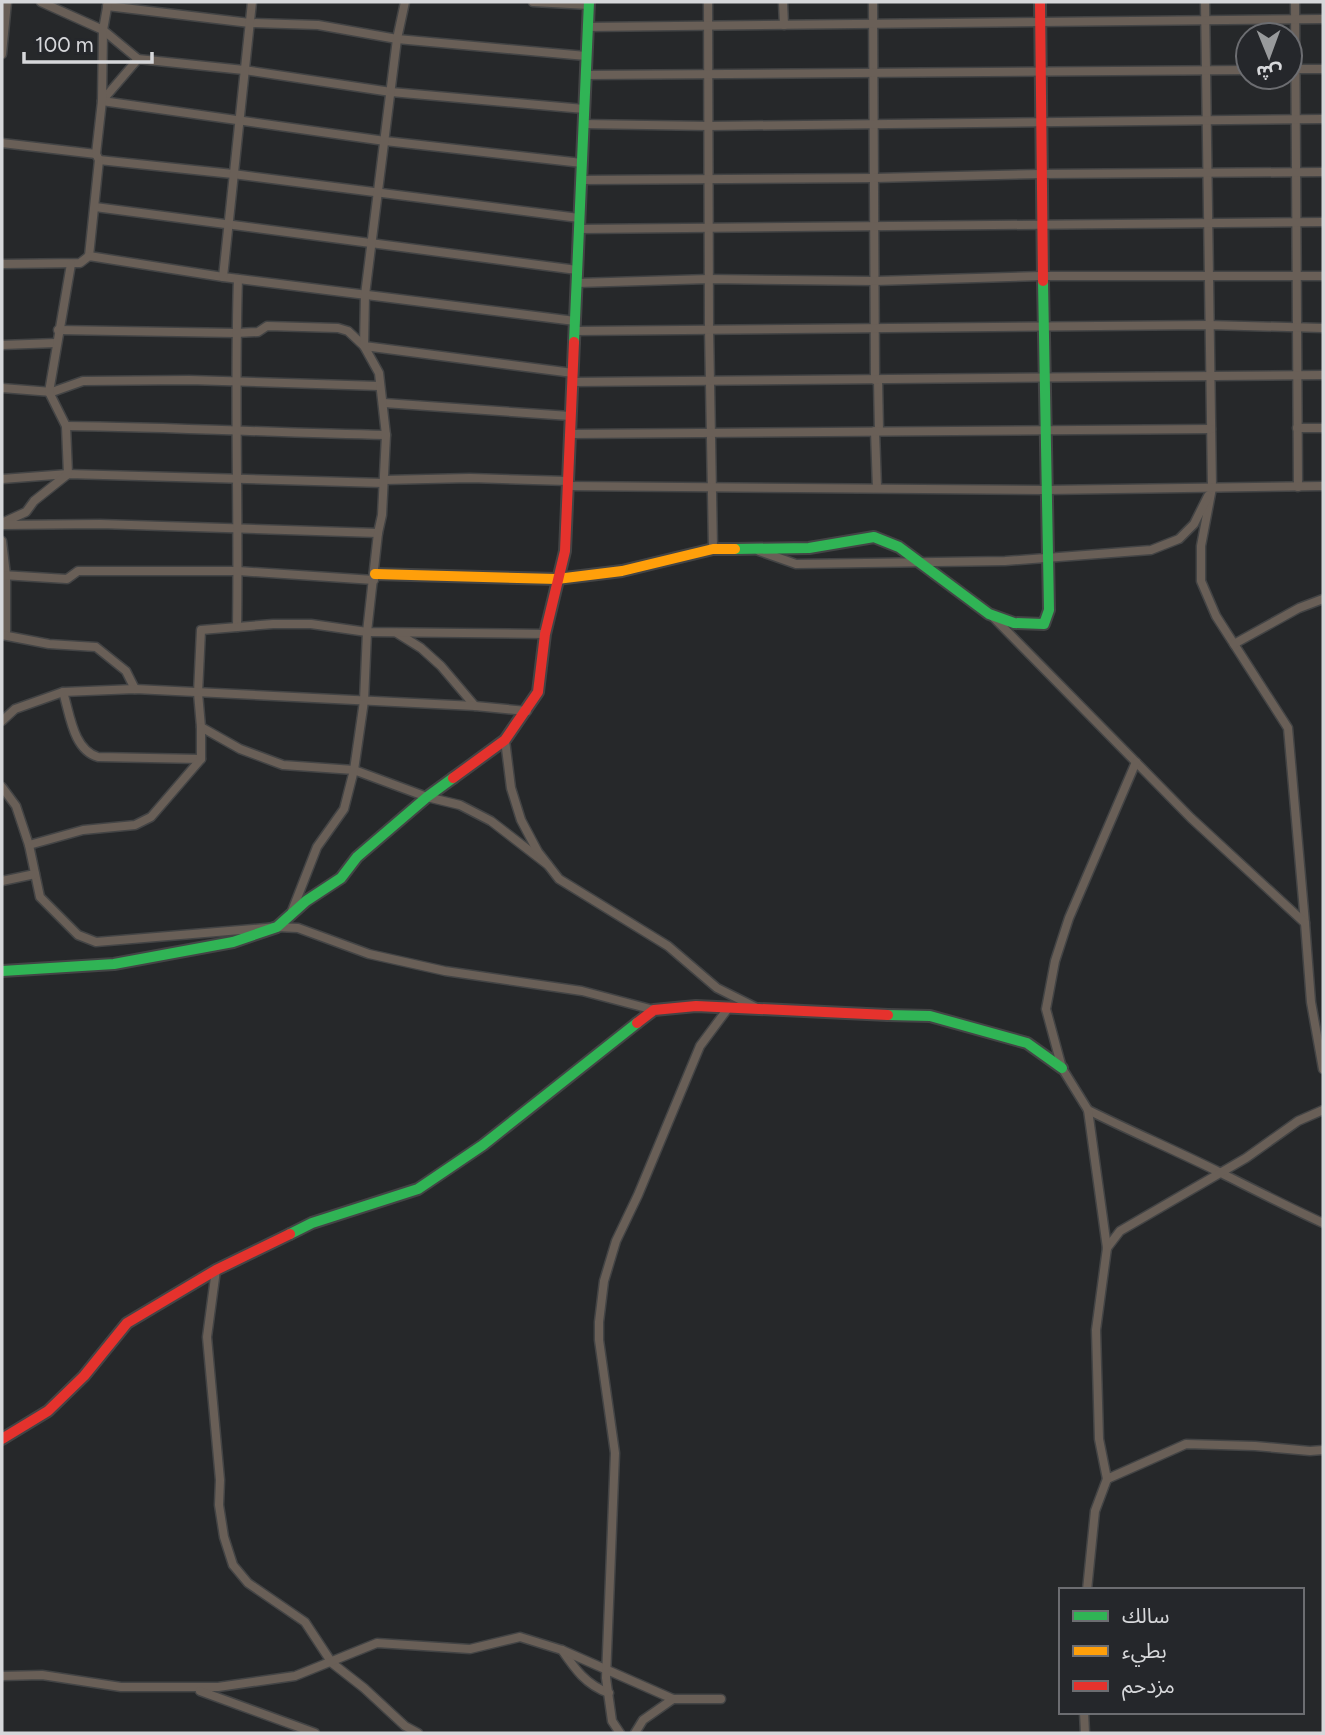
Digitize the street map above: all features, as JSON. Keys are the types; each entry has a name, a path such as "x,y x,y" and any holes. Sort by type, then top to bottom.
{"street":[{"path":"2,54 7,2"},
{"path":"41,2 103,30 138,59 244,70 391,92 583,109"},
{"path":"223,277 252,2"},
{"path":"364,346 365,295 377,193 397,39 405,2"},
{"path":"2,971 114,964 233,942 277,927 341,878 356,856 427,797 505,740 538,692 545,634 565,551 589,3 533,2"},
{"path":"708,2 713,549"},
{"path":"783,2 784,25"},
{"path":"873,2 877,488"},
{"path":"989,614 1014,623 1044,624 1049,611 1045,489 1045,328 1040,225 1040,2"},
{"path":"1205,2 1212,488 1201,546 1201,581 1216,616 1288,728 1311,1002 1323,1069"},
{"path":"1295,2 1295,19"},
{"path":"2,264 71,264 80,263 89,256 102,101 103,30 108,4 250,23 318,25 397,39 586,56"},
{"path":"587,27 1323,19"},
{"path":"102,101 138,59"},
{"path":"1304,69 1323,69"},
{"path":"585,75 1234,70"},
{"path":"1293,91 1298,487"},
{"path":"102,101 384,141 582,163"},
{"path":"583,124 709,126 1323,118"},
{"path":"2,144 377,193 579,224 710,229 1323,222"},
{"path":"581,180 1323,172"},
{"path":"95,207 577,270"},
{"path":"89,256 575,326 1045,328 1208,325 1323,328"},
{"path":"68,474 66,426 49,392 71,264"},
{"path":"576,283 709,279 874,281 1041,276 1323,276"},
{"path":"237,626 238,279"},
{"path":"58,330 236,333 258,332 267,326 338,328 348,331 364,346 379,373 386,435 382,515 368,632 364,701 354,770 344,809 317,847 291,914"},
{"path":"2,345 56,343"},
{"path":"364,346 573,377 711,382 1323,375"},
{"path":"2,388 49,392 83,381 379,386"},
{"path":"384,403 570,416"},
{"path":"66,426 178,427 238,432 386,435"},
{"path":"1297,428 1323,428"},
{"path":"570,435 1211,429"},
{"path":"2,524 26,512 34,501 68,474"},
{"path":"2,479 68,474 383,481 470,478 713,489 1323,486"},
{"path":"749,548 796,564 1047,559 1151,550 1179,539 1194,524 1212,488"},
{"path":"2,524 100,524 378,533"},
{"path":"4,575 67,579 78,571 238,571 375,577 557,579 622,571 713,549 809,548 874,537 899,547 989,614 1191,818 1305,923"},
{"path":"2,541 4,635 49,644 96,647 126,671 135,689"},
{"path":"1234,644 1299,608 1323,598"},
{"path":"29,845 83,830 135,825 151,817 201,759 198,693 201,630 312,624 368,632 545,634"},
{"path":"397,633 421,648 441,666 475,706"},
{"path":"2,721 15,709 63,692 135,689 527,711"},
{"path":"63,692 80,746 88,754 98,757 201,759"},
{"path":"201,727 240,749 283,765 354,770 427,797 460,805 491,821 548,865"},
{"path":"505,740 511,788 521,820 538,852 559,879 668,946 717,988 757,1008"},
{"path":"1087,1588 1095,1511 1107,1479 1099,1439 1096,1330 1107,1248 1088,1110 1062,1068 1046,1009 1055,961 1069,918 1136,762"},
{"path":"2,787 16,806 29,845 40,897 78,935 96,942 277,927 298,929 369,954 445,971 582,991 654,1010 696,1006 848,1015 930,1016 1027,1043 1062,1068"},
{"path":"2,800 16,806"},
{"path":"2,881 35,874"},
{"path":"620,1733 612,1721 607,1670 615,1453 600,1340 599,1322 604,1281 615,1241 638,1195 700,1046 729,1007"},
{"path":"2,1439 48,1411 84,1376 127,1323 216,1270 312,1223 418,1189 483,1145 654,1010"},
{"path":"1088,1110 1323,1223"},
{"path":"1107,1248 1120,1231 1221,1172 1298,1121 1323,1110"},
{"path":"216,1270 207,1337 223,1538 233,1565 248,1583 305,1622 332,1662 405,1726 418,1733"},
{"path":"1107,1479 1186,1444 1323,1450"},
{"path":"2,1676 42,1675 121,1687 190,1688 247,1684 295,1676 377,1643 470,1649 520,1637 562,1650 673,1699 721,1699"},
{"path":"562,1650 579,1674 597,1689 608,1693"},
{"path":"190,1688 216,1695 315,1733"},
{"path":"635,1733 643,1720 673,1699"},
{"path":"1084,1714 1085,1733"}],"traffic: fast":[{"path":"574,342 589,2"},
{"path":"735,549 809,548 874,537 899,547 989,614 1014,623 1044,624 1049,610 1043,281"},
{"path":"2,971 114,964 233,942 277,927 306,901 341,878 357,857 453,778"},
{"path":"888,1015 930,1016 1027,1043 1062,1068"},
{"path":"290,1234 312,1223 418,1189 483,1145 637,1023"}],"traffic: slow":[{"path":"375,574 557,579 622,571 713,549 735,549"}],"traffic: jam":[{"path":"1040,2 1043,281"},
{"path":"453,778 505,740 538,692 545,634 565,551 574,342"},
{"path":"637,1023 654,1010 696,1006 888,1015"},
{"path":"2,1439 48,1411 84,1376 127,1323 216,1270 290,1234"}]}
